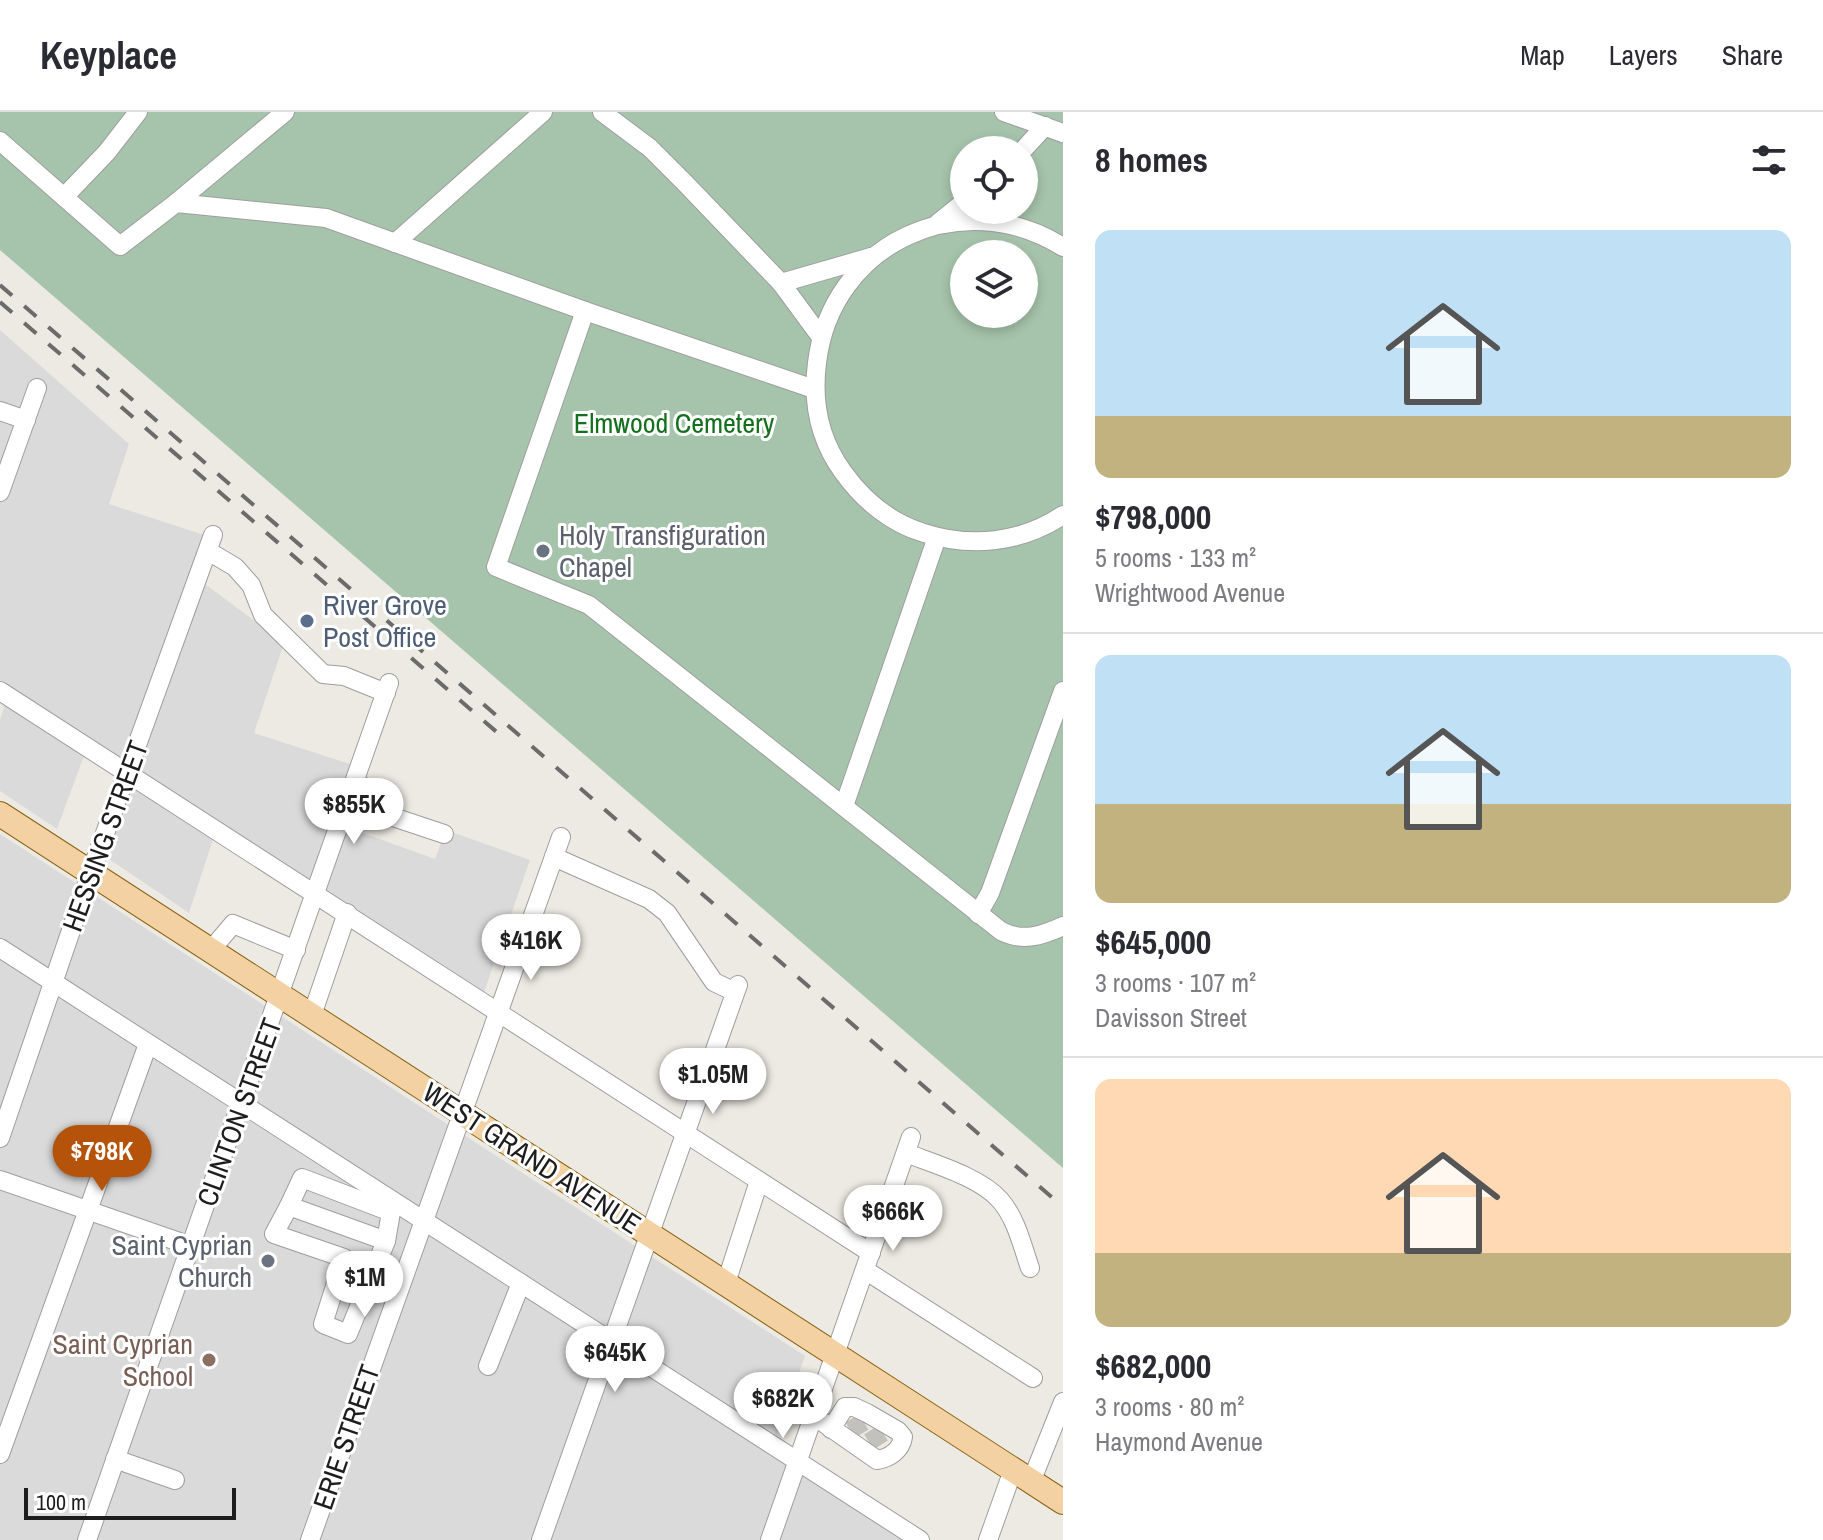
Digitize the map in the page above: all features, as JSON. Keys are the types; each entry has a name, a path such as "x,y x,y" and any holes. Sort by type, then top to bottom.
{"main road":[{"name":"WEST GRAND AVENUE","path":"0,814 1063,1502"}],"street":[{"path":"64,197 107,152 138,112"},
{"path":"0,141 120,246 285,112"},
{"path":"395,243 543,112"},
{"path":"602,112 650,148 781,283 820,336"},
{"path":"1004,112 1058,129"},
{"path":"1038,141 1058,129"},
{"path":"176,203 319,217 814,389"},
{"path":"935,225 950,213"},
{"path":"781,283 874,256 914,232 955,222 996,222 1035,232 1063,247"},
{"path":"874,256 841,292 820,336 814,389 816,409 825,439 839,467 881,512 937,537 967,541 997,540 1035,530 1063,515"},
{"path":"585,311 496,567 584,601 1001,931 1019,938 1037,936 1063,926"},
{"path":"0,492 37,388"},
{"path":"0,411 26,420"},
{"path":"844,806 937,537"},
{"name":"HESSING STREET","path":"0,1138 91,872 210,543 251,585 263,615 323,674 344,676 387,688"},
{"name":"CLINTON STREET","path":"87,1540 387,688"},
{"path":"0,691 759,1181 1033,1378"},
{"path":"978,914 990,893 1063,691"},
{"path":"354,783 378,792 372,810 444,834"},
{"name":"ERIE STREET","path":"310,1540 561,837"},
{"path":"541,1540 736,988 714,982 667,913 649,899 554,857"},
{"path":"312,1015 347,913"},
{"path":"211,950 233,924 296,950"},
{"path":"0,948 920,1540"},
{"path":"0,1454 148,1044"},
{"path":"770,1540 909,1145 982,1186 1000,1200 1015,1225 1030,1268"},
{"path":"344,1258 323,1324 348,1334 378,1264 391,1212 302,1178 274,1234 344,1258 378,1264 403,1275"},
{"path":"0,1180 191,1246"},
{"path":"726,1283 759,1181"},
{"path":"289,1206 386,1241"},
{"path":"488,1366 521,1283"},
{"path":"988,1540 1063,1402"},
{"path":"880,1436 911,1404"},
{"path":"814,1416 880,1436"},
{"path":"852,1426 880,1436"},
{"path":"115,1459 175,1480"}],"shaded area":[{"path":"0,330 129,444 109,504 207,536 193,575 284,643 254,733 356,766 335,823 435,859 446,830 530,860 482,998 217,827 189,913 103,855 131,772 88,745 57,829 0,791 0,720 8,694 0,688"},
{"path":"0,834 805,1356 772,1450 925,1540 0,1540"}],"green space":[{"name":"Elmwood Cemetery","path":"0,112 1063,112 1063,1168 0,250"}],"tunnel":[{"path":"850,1430 864,1422"},
{"path":"869,1442 883,1433"}],"railway":[{"path":"0,285 1063,1207"},
{"path":"0,302 499,734"}],"place":[{"name":"Holy Transfiguration Chapel","path":"543,551"},
{"name":"River Grove Post Office","path":"307,621"},
{"name":"Saint Cyprian Church","path":"268,1261"},
{"name":"Saint Cyprian School","path":"209,1360"}]}
